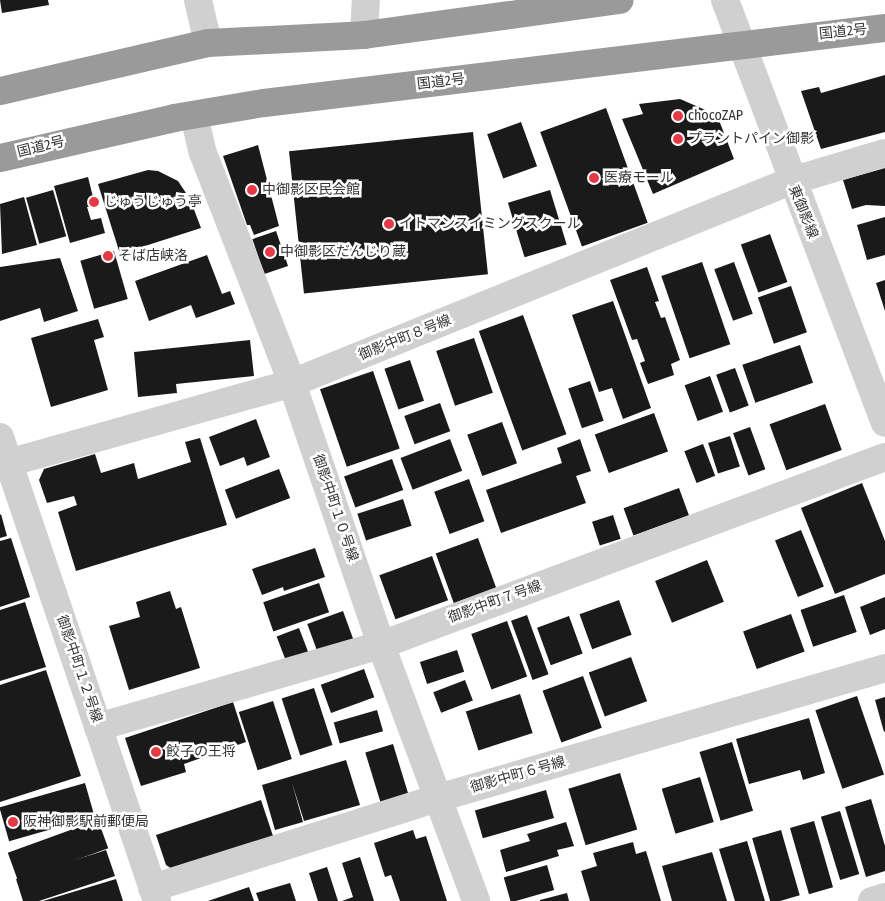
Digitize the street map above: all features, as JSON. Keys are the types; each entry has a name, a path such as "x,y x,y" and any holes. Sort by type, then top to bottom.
{"highway":[{"path":"0,91 208,43 364,35 620,0"},
{"name":"国道2号","path":"0,158 194,115 264,103 885,28"}],"street":[{"path":"198,0 208,43"},
{"path":"364,35 366,0"},
{"name":"東御影線","path":"725,0 791,181 874,358 885,422"},
{"name":"御影中町１０号線","path":"194,115 203,153 292,383 381,645 476,901"},
{"name":"御影中町８号線","path":"8,463 292,383 791,181 885,153"},
{"name":"御影中町１２号線","path":"0,437 155,895"},
{"name":"御影中町７号線","path":"98,727 381,645 885,457"},
{"name":"御影中町６号線","path":"155,895 438,798 885,668"},
{"path":"872,901 885,897"}],"building":[{"path":"0,0 48,0 49,5 2,13"},
{"path":"885,75 885,132 821,149 801,91 819,87 821,93"},
{"name":"プラントパイン御影","path":"680,99 717,115 734,159 653,194 622,119 643,114 639,104"},
{"name":"医療モール","path":"606,108 648,223 582,247 540,132"},
{"path":"521,122 537,166 503,178 487,134"},
{"path":"473,132 488,274 304,294 289,151"},
{"name":"中御影区民会館","path":"258,145 279,226 254,235 250,225 247,225 223,156"},
{"path":"885,168 885,206 866,205 852,209 843,180"},
{"path":"148,170 158,171 178,181 190,199 201,228 120,254 98,184"},
{"path":"88,177 95,205 87,207 91,220 101,218 105,233 70,243 54,186"},
{"path":"53,190 66,236 39,244 26,198"},
{"path":"550,190 567,245 525,257 508,203"},
{"path":"24,197 37,245 2,254 0,204"},
{"path":"885,217 885,255 867,260 857,225"},
{"name":"中御影区だんじり蔵","path":"276,231 288,266 264,274 252,239"},
{"path":"770,234 787,282 758,293 741,245"},
{"path":"114,251 128,299 94,309 80,261"},
{"path":"207,255 222,294 230,291 235,304 196,318 191,305 149,321 135,281"},
{"path":"60,258 78,311 44,322 40,308 0,321 0,267"},
{"path":"702,262 730,344 690,358 661,276"},
{"path":"734,262 753,314 733,321 714,269"},
{"path":"647,267 659,301 655,302 661,318 665,317 680,360 671,364 674,375 648,384 640,363 645,361 637,339 632,340 610,280"},
{"path":"885,280 885,311 876,283"},
{"path":"791,286 807,332 774,344 758,297"},
{"path":"613,301 651,408 623,419 612,388 599,392 572,315"},
{"path":"523,315 566,434 522,450 479,331"},
{"path":"98,319 104,337 94,340 108,390 51,407 31,338"},
{"path":"474,338 493,393 455,406 436,351"},
{"path":"250,340 254,376 176,384 177,393 138,397 134,352"},
{"path":"800,345 813,383 755,403 742,365"},
{"path":"410,360 424,401 398,409 384,369"},
{"path":"735,368 749,406 730,412 716,375"},
{"path":"373,371 400,449 347,467 320,389"},
{"path":"710,376 723,412 698,421 685,385"},
{"path":"590,381 604,421 582,428 568,388"},
{"path":"440,403 450,431 415,444 404,416"},
{"path":"825,404 842,450 786,470 770,424"},
{"path":"654,413 668,452 609,473 595,435"},
{"path":"256,419 270,457 247,466 244,457 220,466 209,437"},
{"path":"502,422 517,463 482,476 467,435"},
{"path":"750,427 765,469 748,475 733,433"},
{"path":"730,436 740,466 718,474 708,443"},
{"path":"200,438 227,525 76,571 58,512 77,505 74,496 47,503 39,480 44,469 95,454 101,473 134,463 138,479 191,462 185,442"},
{"path":"450,439 462,471 413,490 401,458"},
{"path":"580,439 591,471 576,476 586,503 501,533 486,490 562,463 557,448"},
{"path":"703,444 715,476 697,483 684,451"},
{"path":"392,459 403,490 355,507 344,476"},
{"path":"279,469 290,498 236,519 225,490"},
{"path":"469,479 484,521 450,534 434,492"},
{"path":"862,483 885,541 885,574 835,594 801,508"},
{"path":"679,488 689,515 633,535 624,508"},
{"path":"403,499 412,526 366,540 357,514"},
{"path":"0,515 7,536 0,538"},
{"path":"613,515 621,539 600,546 592,522"},
{"path":"801,530 824,587 798,597 775,540"},
{"path":"11,538 30,597 0,607 0,541"},
{"path":"478,538 496,588 454,603 436,553"},
{"path":"315,548 325,577 284,591 283,587 262,595 252,569"},
{"path":"432,556 448,600 395,619 379,575"},
{"path":"707,560 724,602 672,623 655,581"},
{"path":"319,583 329,612 273,632 263,602"},
{"path":"170,591 176,609 181,607 200,668 129,690 109,626 140,617 136,602"},
{"path":"844,595 857,632 813,647 801,610"},
{"path":"885,597 885,629 870,635 860,607"},
{"path":"619,600 632,635 592,649 580,614"},
{"path":"25,602 46,667 0,681 0,610"},
{"path":"343,611 354,642 319,655 307,624"},
{"path":"791,614 805,652 757,669 743,631"},
{"path":"527,615 549,674 533,680 511,621"},
{"path":"569,616 583,654 551,665 537,628"},
{"path":"507,621 527,676 491,689 471,634"},
{"path":"299,628 309,654 287,663 277,637"},
{"path":"457,650 464,672 427,684 420,662"},
{"path":"631,657 647,701 605,717 589,672"},
{"path":"364,669 374,697 331,713 321,685"},
{"path":"46,670 81,776 0,802 0,685"},
{"path":"583,676 602,728 561,742 543,691"},
{"path":"465,680 473,701 441,713 433,692"},
{"path":"314,688 333,745 300,756 282,699"},
{"path":"520,694 533,733 478,751 466,712"},
{"path":"857,696 884,774 842,789 815,710"},
{"path":"885,697 885,731 884,732 875,700"},
{"path":"273,701 292,759 258,770 239,712"},
{"path":"233,702 246,742 184,764 186,772 141,786 125,738"},
{"path":"377,710 383,731 340,744 334,722"},
{"path":"809,718 825,773 803,780 800,770 749,784 736,739"},
{"path":"732,742 753,811 721,821 699,752"},
{"path":"393,744 409,797 381,805 365,752"},
{"path":"346,760 360,805 304,821 292,783 303,822 275,830 262,785"},
{"path":"620,773 637,829 586,845 568,789"},
{"path":"700,777 714,822 675,834 662,789"},
{"path":"85,783 95,817 9,841 0,807"},
{"path":"546,790 554,818 483,838 475,810"},
{"path":"871,799 885,846 885,871 866,877 845,807"},
{"path":"261,800 275,842 180,874 166,865 156,835"},
{"path":"840,811 859,874 840,880 821,817"},
{"path":"98,820 108,848 18,881 8,853"},
{"path":"814,821 833,887 809,894 790,828"},
{"path":"566,822 574,846 557,850 559,856 506,872 500,850 530,841 527,834"},
{"path":"413,830 416,839 426,836 447,901 400,901 391,875 385,877 374,843"},
{"path":"781,830 800,895 780,901 770,901 752,838"},
{"path":"747,841 765,901 735,901 719,849"},
{"path":"633,842 636,854 646,851 661,901 590,901 581,871 597,866 593,853"},
{"path":"106,850 115,876 39,901 23,901 16,879"},
{"path":"712,852 727,901 672,901 662,866"},
{"path":"360,857 374,901 342,901 353,897 342,863"},
{"path":"547,865 554,890 511,901 504,877"},
{"path":"327,867 338,901 318,901 309,873"},
{"path":"116,879 123,901 43,901"},
{"path":"290,883 296,901 259,901 256,893"},
{"path":"249,887 254,901 208,901"},
{"path":"567,893 569,901 540,901 540,900"}],"place":[{"name":"chocoZAP","path":"678,116"},
{"name":"プラントパイン御影","path":"678,139"},
{"name":"医療モール","path":"594,178"},
{"name":"中御影区民会館","path":"252,190"},
{"name":"じゅうじゅう亭","path":"94,202"},
{"name":"イトマンスイミングスクール","path":"389,224"},
{"name":"中御影区だんじり蔵","path":"270,252"},
{"name":"そば店峡洛","path":"108,256"},
{"name":"餃子の王将","path":"156,752"},
{"name":"阪神御影駅前郵便局","path":"13,822"}]}
